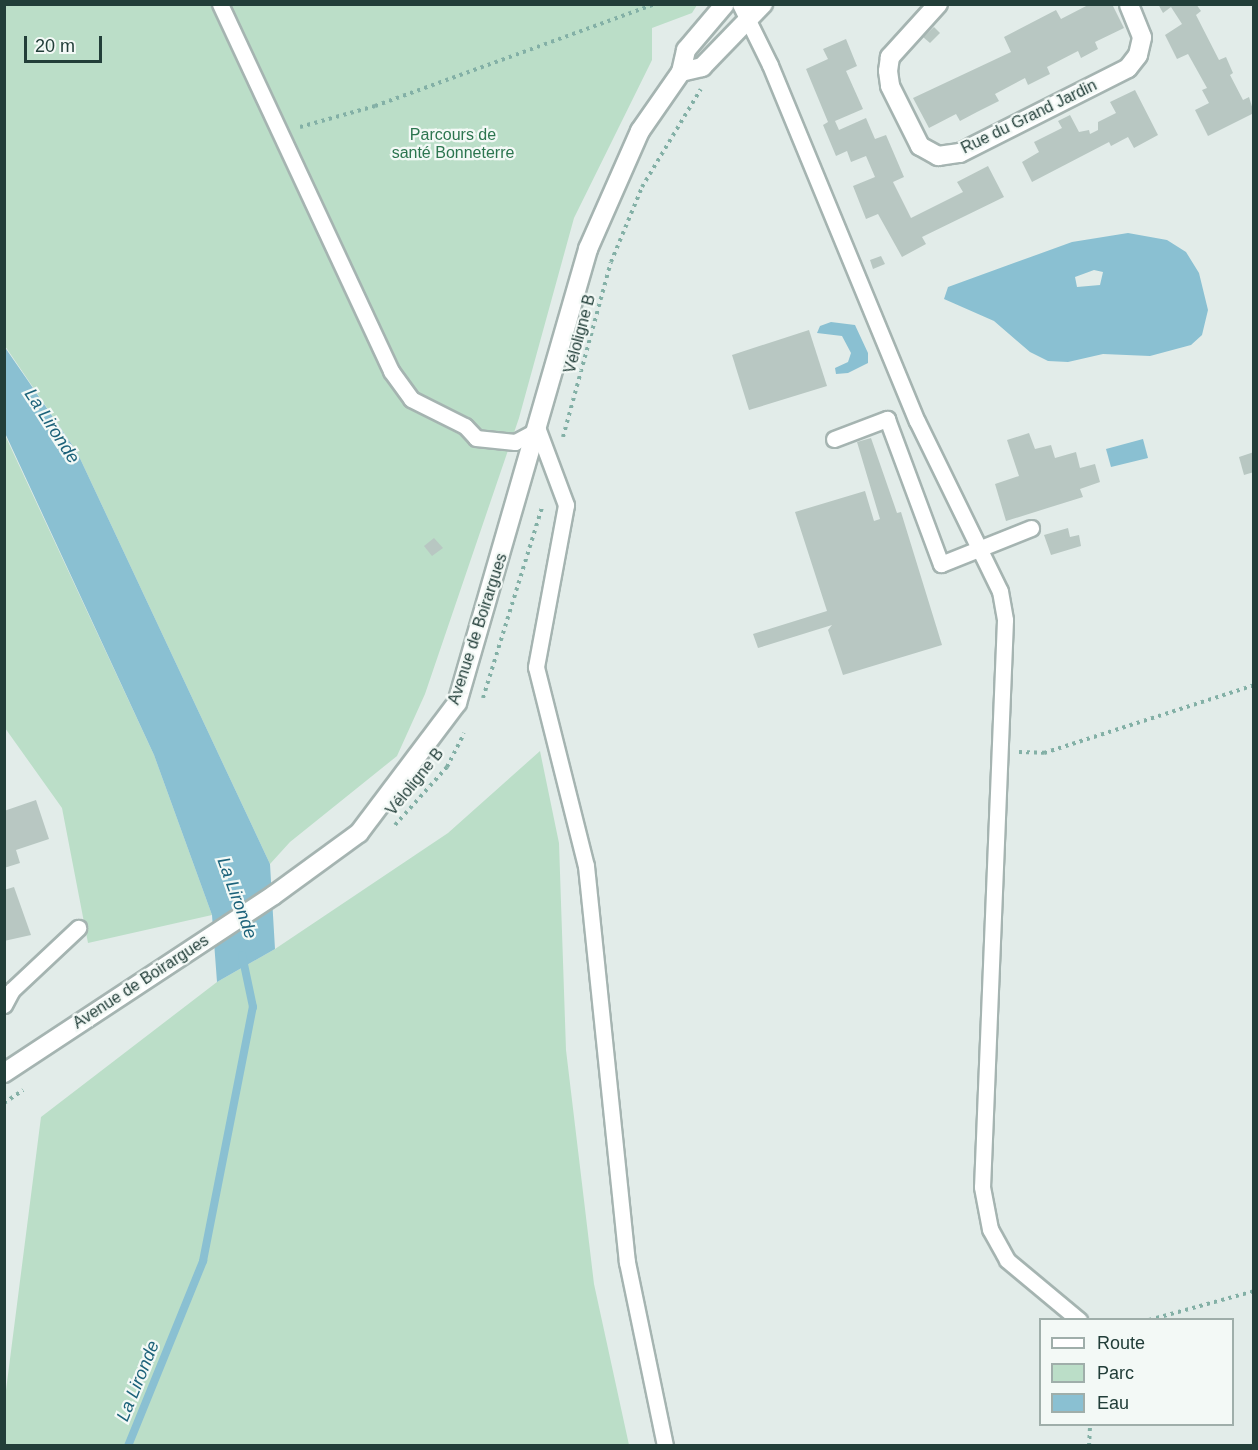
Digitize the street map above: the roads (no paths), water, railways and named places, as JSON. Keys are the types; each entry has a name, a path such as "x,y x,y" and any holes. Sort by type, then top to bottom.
{"main road":[{"name":"Avenue de Boirargues","path":"4,1073 104,1004 199,946 359,833 457,703 588,249 607,200 640,131 681,72 686,50 725,4"},
{"path":"681,72 702,67 745,12 763,4"},
{"name":"Rue du Grand Jardin","path":"939,4 890,57 888,71 890,86 920,146 938,156 960,153 1128,68 1138,55 1142,37 1130,4"}],"lane":[{"path":"220,4 391,371 411,399 465,426 476,438 516,442 537,430 566,505 536,667 586,866 627,1262 665,1446"},
{"path":"745,12 917,421 976,548 1000,591 1005,620 997,746 982,1187 990,1229 1007,1260 1077,1318"},
{"path":"834,439 887,419 941,564 976,548 1031,528"},
{"path":"4,1005 12,990 78,928"}],"water":[{"path":"1128,233 1167,240 1186,252 1199,273 1208,310 1202,335 1191,345 1150,356 1103,354 1068,362 1048,361 1030,352 994,321 944,299 948,287 1072,242","holes":["1094,270 1103,272 1100,285 1077,287 1075,277"]},
{"path":"831,322 855,325 868,353 868,363 848,373 836,374 835,368 848,362 851,353 842,336 817,333 820,326"},
{"path":"4,346 77,452 270,864 275,949 217,982 212,915 154,755 5,433"},
{"path":"1143,439 1148,458 1111,467 1106,449"}],"waterway":[{"name":"La Lironde","path":"128,1446 203,1261 253,1007 242,955"}],"park label":[{"name":"Parcours de santé Bonneterre","path":"453,144"}]}
